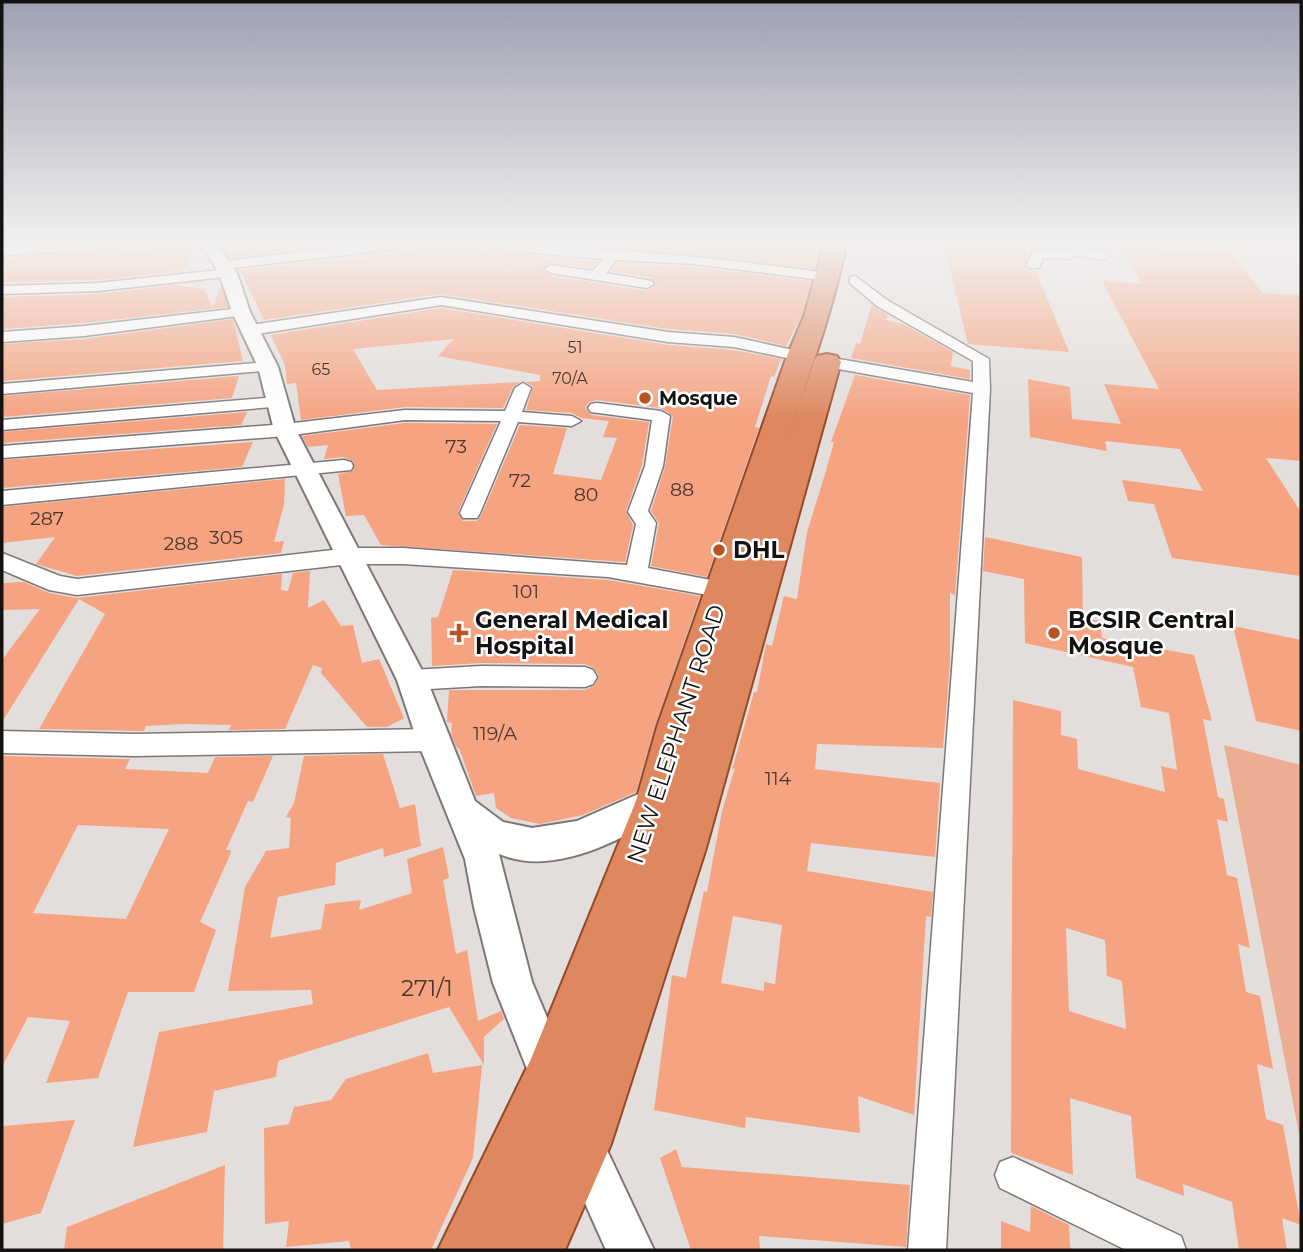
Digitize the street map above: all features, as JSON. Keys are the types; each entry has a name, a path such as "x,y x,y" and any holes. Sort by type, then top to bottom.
{"highway":[{"name":"NEW ELEPHANT ROAD","path":"532,1250 581,1144 682,848 831,303"},
{"name":"NEW ELEPHANT ROAD","path":"470,1250 552,1078 659,801 678,727 724,590 814,359"}],"street":[{"path":"239,303 268,367 285,430 412,680 433,740 483,859 492,907 513,983 552,1078 630,1250"},
{"path":"2,337 246,321 417,303"},
{"path":"456,303 668,337 734,342 982,390"},
{"path":"883,303 981,359 982,390 968,561 927,1250"},
{"path":"2,389 268,367"},
{"path":"470,513 523,388"},
{"path":"2,425 278,402"},
{"path":"597,408 661,416 654,466 638,512 646,523 636,574"},
{"path":"2,452 285,430 405,415 512,416 572,421"},
{"path":"2,498 344,466"},
{"path":"2,561 57,584 77,587 350,556 608,569 724,590"},
{"path":"412,680 481,676 585,677"},
{"path":"2,742 134,745 433,740"},
{"path":"464,811 493,835 525,844 557,844 591,834 659,801"},
{"path":"1013,1175 1167,1250"}],"shaded area":[{"path":"1224,745 1301,765 1301,1144"}],"building":[{"path":"2,303 211,303 213,307 214,303 227,303 228,307 84,323 2,329"},
{"path":"256,303 377,303 264,320"},
{"path":"502,303 805,303 786,346 735,334 668,329"},
{"path":"958,303 1049,303 1069,352 968,344"},
{"path":"1114,303 1301,303 1301,461 1266,458 1301,512 1301,576 1172,558 1154,504 1128,501 1122,480 1203,491 1180,449 1105,441 1107,451 1030,437 1028,379 1070,387 1072,419 1121,424 1104,384 1159,389"},
{"path":"872,305 888,315 886,320 903,324 953,352 951,366 970,370 970,379 851,358 856,343 860,344"},
{"path":"441,308 668,345 734,350 781,359 774,377 771,376 755,427 759,428 707,577 651,566 659,523 651,511 665,467 673,416 661,408 597,400 589,402 585,408 591,415 649,422 642,465 626,511 633,525 625,562 381,545 364,515 346,516 338,474 353,471 353,461 344,457 324,459 328,445 308,447 302,436 405,423 497,424 458,512 463,521 477,521 482,514 520,425 567,428 553,474 601,480 617,438 603,437 609,421 581,418 572,413 526,410 533,387 526,382 540,381 540,375 438,356 454,339 353,349 377,390 520,382 513,387 503,408 405,407 301,420 296,383 287,384 285,365 271,335"},
{"path":"233,319 243,361 2,381 2,344 84,339"},
{"path":"855,375 970,395 955,595 950,593 950,663 943,748 817,744 815,769 940,783 935,857 811,843 807,871 933,892 931,917 926,916 914,1115 858,1096 860,1133 746,1117 745,1128 654,1110 672,975 686,978 704,891 707,892 722,811 754,692 757,692 766,644 772,646 784,596 797,599 807,532 834,442 831,442","holes":["733,916 782,925 775,984 764,982 764,991 721,983"]},
{"path":"239,376 232,398 2,417 2,396"},
{"path":"247,412 241,425 2,443 2,432"},
{"path":"253,442 242,467 2,488 2,460"},
{"path":"285,479 284,505 274,542 284,541 281,553 77,576 36,564 55,537 2,543 2,507"},
{"path":"985,537 1082,557 1083,617 1100,621 1102,638 1194,655 1212,721 1203,719 1218,797 1224,799 1228,822 1217,819 1227,875 1237,878 1250,948 1238,944 1246,992 1260,996 1273,1069 1257,1064 1266,1119 1283,1125 1301,1225 1282,1218 1287,1250 1239,1250 1232,1202 1183,1184 1184,1196 1136,1178 1131,1116 1070,1098 1073,1175 1011,1153 1013,700 1061,711 1061,735 1077,739 1078,769 1165,792 1161,766 1177,770 1169,713 1141,707 1133,667 1025,643 1024,579 983,571","holes":["1066,928 1105,940 1107,976 1122,981 1126,1029 1069,1011"]},
{"path":"453,570 608,580 700,596 655,726 636,792 583,815 540,824 511,818 496,808 494,793 476,796 459,748 451,734 452,723 447,722 449,690 585,690 595,685 599,676 594,668 585,664 481,663 432,666 431,618 438,617"},
{"path":"310,571 308,608 324,600 341,626 353,625 362,663 379,659 404,718 387,727 367,727 321,673 322,668 313,665 285,729 229,730 231,725 183,724 146,726 144,731 39,729 105,614 79,599 2,722 2,660 40,609 2,610 2,583 24,582 49,593 77,598 282,574 281,590 288,591 293,573"},
{"path":"1233,626 1301,640 1301,731 1256,721"},
{"path":"383,754 400,808 415,804 421,846 384,857 383,848 336,863 335,885 278,897 270,938 321,929 325,904 361,900 359,910 412,893 407,859 443,847 449,878 443,880 456,954 467,950 478,1021 501,1011 504,1019 484,1037 484,1065 449,1007 278,1061 276,1077 214,1091 207,1132 133,1147 159,1032 313,1004 311,990 228,991 245,887 266,851 289,848 291,818 286,817 294,803 304,756"},
{"path":"2,756 130,759 125,769 208,773 215,757 273,756 253,802 248,801 226,850 231,850 230,855 200,922 216,930 194,992 128,992 98,1078 46,1083 70,1021 28,1017 2,1067","holes":["78,825 169,829 126,919 33,913"]},
{"path":"428,1053 433,1073 482,1065 473,1158 431,1250 351,1250 349,1241 286,1247 289,1221 265,1224 264,1128 289,1124 294,1107 331,1100 346,1079"},
{"path":"75,1120 41,1213 2,1224 2,1126"},
{"path":"676,1149 682,1167 910,1185 906,1247 759,1236 760,1250 691,1250 660,1158"},
{"path":"225,1165 223,1250 64,1250 67,1227"},
{"path":"1031,1206 1069,1225 1070,1247 1074,1250 1001,1250 1001,1221 1030,1232"}],"place":[{"name":"Mosque","path":"645,398"},
{"name":"DHL","path":"719,550"},
{"name":"General Medical Hospital","path":"459,633"},
{"name":"BCSIR Central Mosque","path":"1054,633"}]}
